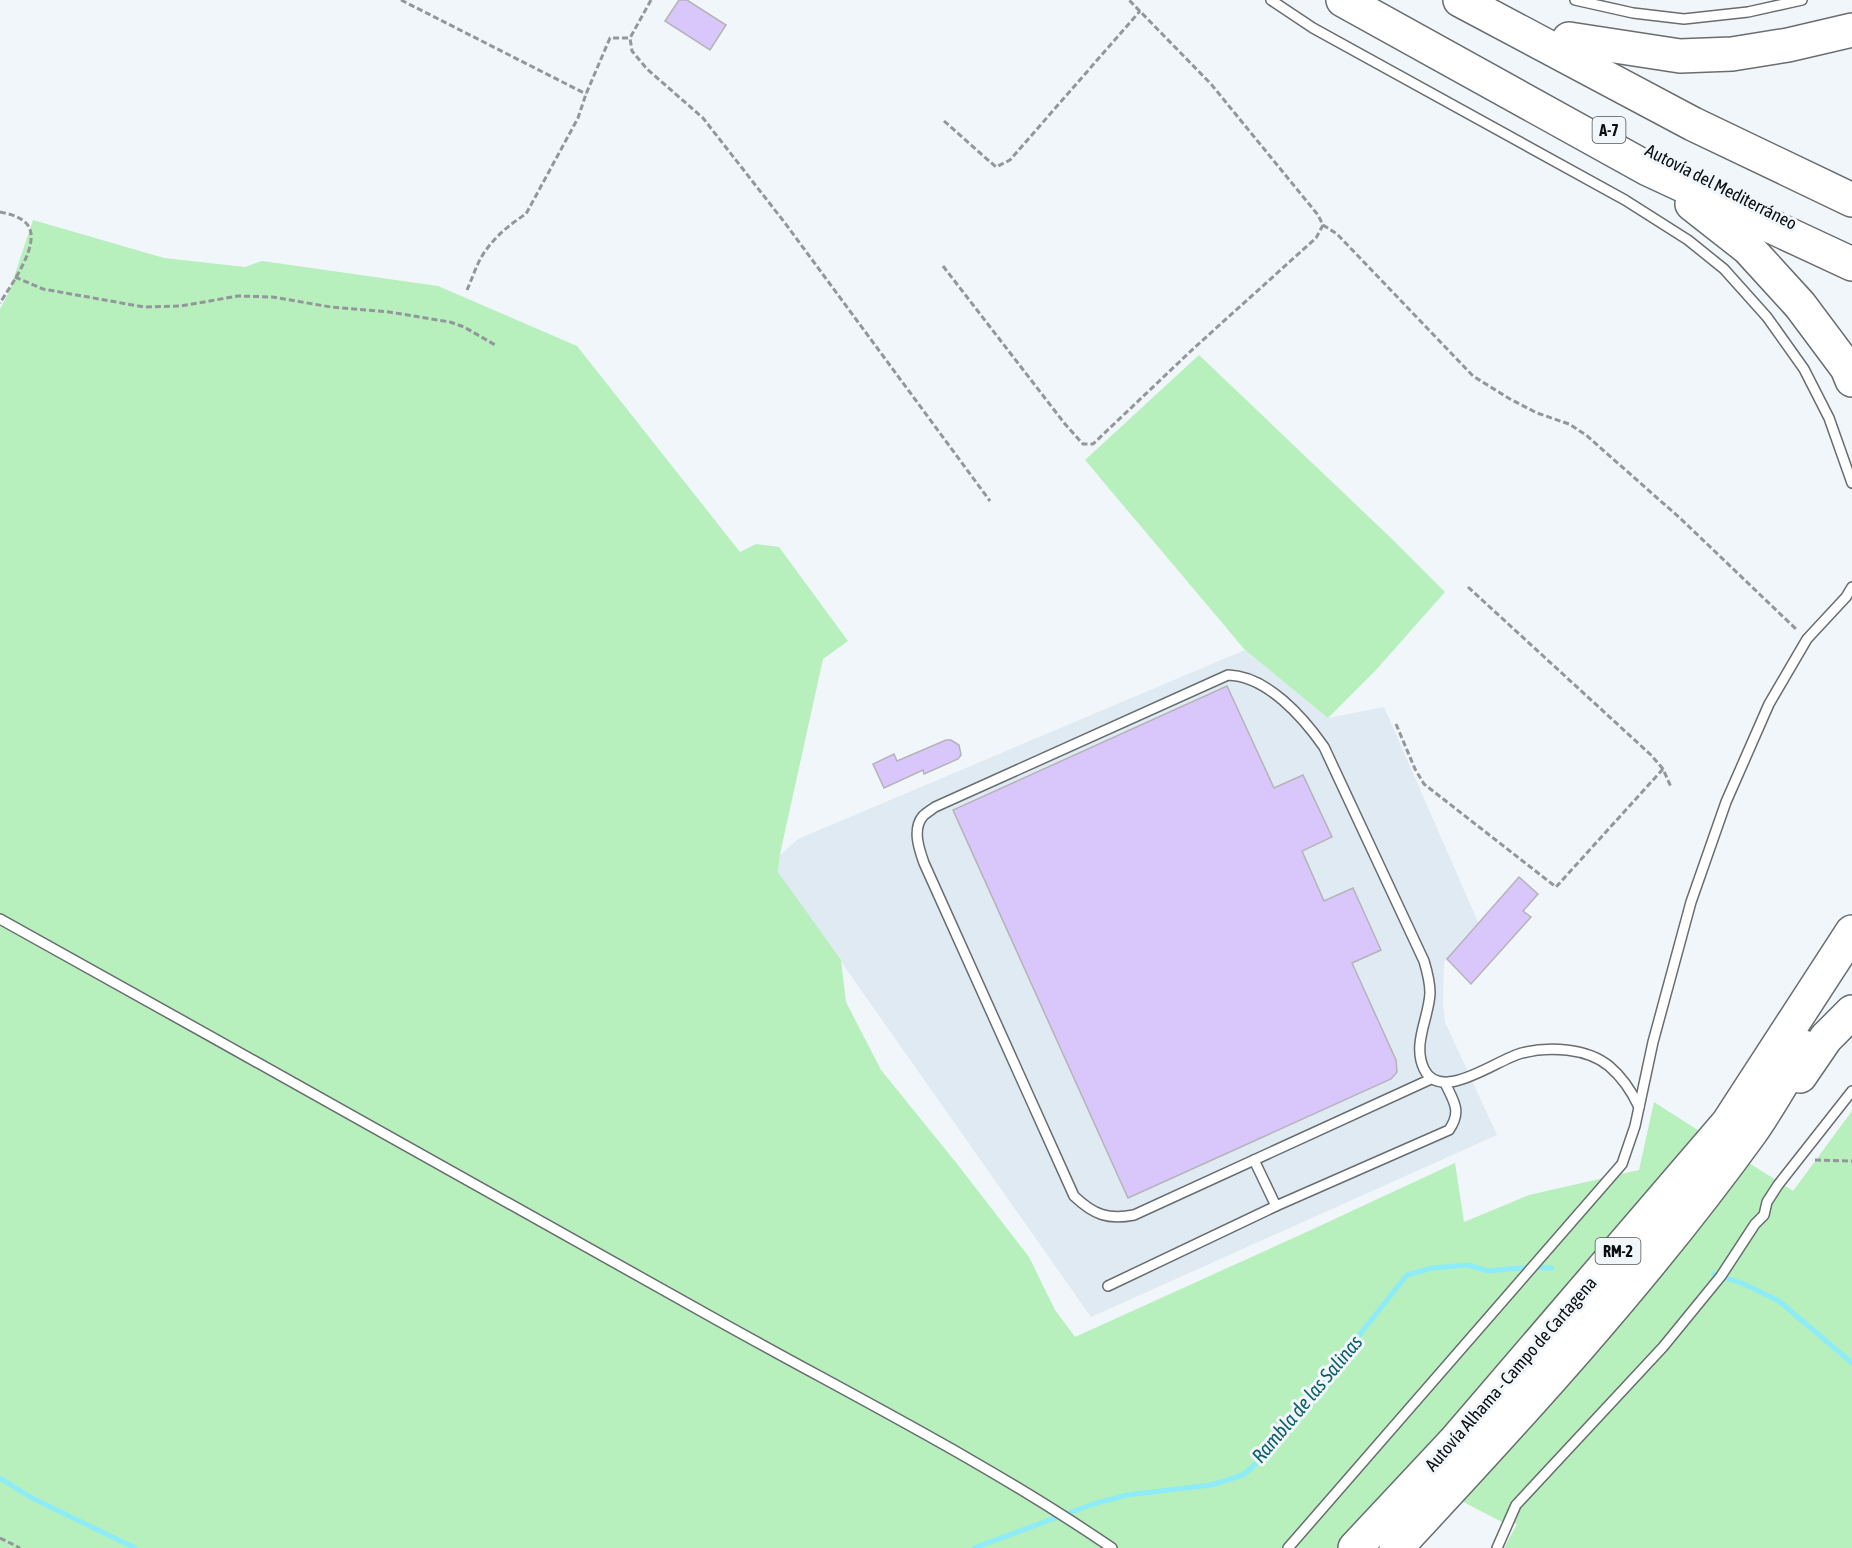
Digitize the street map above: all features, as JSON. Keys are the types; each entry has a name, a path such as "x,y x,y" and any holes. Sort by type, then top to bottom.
{"highway":[{"path":"1343,0 1648,170 1852,264"},
{"name":"Autovía del Mediterráneo","path":"1370,0 1503,75 1762,209 1852,251"},
{"name":"A-7","path":"1460,0 1693,124 1852,200"},
{"path":"1497,0 1852,183"},
{"path":"1569,39 1680,56 1732,54 1788,45 1852,30"},
{"path":"1648,170 1748,248 1800,305 1847,368 1852,380"},
{"name":"Autovía Alhama - Campo de Cartagena","path":"1355,1548 1456,1440 1728,1123 1852,932"},
{"name":"RM-2","path":"1752,1130 1852,969"},
{"path":"1752,1130 1769,1120 1826,1038 1852,1012"},
{"name":"Autovía Alhama - Campo de Cartagena","path":"1396,1548 1533,1399 1685,1221 1752,1130"}],"lane":[{"path":"1271,0 1323,33 1625,200 1688,240 1724,269 1767,317 1804,369 1829,418 1852,483"},
{"path":"1575,0 1634,13 1684,19 1748,12 1802,0"},
{"path":"1288,1548 1622,1164 1635,1126 1653,1042 1691,902 1726,801 1769,704 1807,639 1846,597 1852,587"},
{"path":"1431,1079 1134,1215 1121,1218 1105,1216 1087,1208 1074,1196 924,863 917,834 922,817 934,807 1228,675 1240,675 1256,681 1281,699 1307,723 1328,755 1424,961 1430,992 1419,1045 1424,1070 1431,1079 1445,1083 1464,1078 1520,1053 1551,1049 1580,1052 1609,1066 1630,1089 1639,1107"},
{"path":"0,919 960,1454 1064,1515 1112,1548"},
{"path":"1108,1286 1276,1206 1449,1130 1455,1122 1457,1110 1445,1083"},
{"path":"1497,1548 1516,1505 1663,1347 1721,1276 1755,1224 1764,1215 1767,1202 1852,1091"},
{"path":"1254,1160 1276,1206"}],"path":[{"path":"401,0 586,94"},
{"path":"651,0 630,38 632,51 647,69 703,118 778,214 990,501"},
{"path":"1129,0 1211,84 1318,215 1323,225 1337,234 1473,376 1510,399 1537,413 1569,424 1586,435 1681,519 1807,639"},
{"path":"944,121 996,167 1010,160 1140,11"},
{"path":"467,290 482,256 505,230 526,214 578,118 610,38 630,38"},
{"path":"0,212 20,218 28,224 32,234 31,246 0,303"},
{"path":"942,266 1065,424 1083,444 1093,444 1194,348 1316,238 1323,225"},
{"path":"15,277 43,289 144,307 181,306 238,296 272,297 331,308 389,312 450,322 464,327 497,346"},
{"path":"1468,587 1651,755 1663,769 1671,787"},
{"path":"1396,724 1415,769 1424,784 1556,887 1663,769"},
{"path":"1798,1160 1852,1161"},
{"path":"0,1538 20,1548"}],"shaded area":[{"path":"1245,650 1328,718 1384,707 1478,922 1444,962 1443,1004 1445,1022 1497,1135 1091,1317 778,872 780,855 798,839"}],"green space":[{"path":"33,220 164,258 245,267 262,261 438,286 577,346 740,552 756,544 779,547 848,641 823,659 778,872 841,960 846,1002 881,1070 1029,1257 1055,1310 1075,1337 1455,1163 1464,1222 1529,1195 1639,1170 1654,1102 1793,1191 1852,1111 1852,1548 1504,1548 1517,1524 1502,1522 1417,1478 1364,1548 0,1548 0,309 9,292"},
{"path":"1199,355 1445,592 1376,670 1328,718 1245,650 1085,460"}],"building":[{"path":"679,0 687,0 726,25 710,50 665,21"},
{"path":"1227,686 1274,788 1303,775 1332,837 1302,851 1324,901 1353,888 1381,950 1352,963 1396,1060 1397,1072 1391,1079 1128,1198 953,810"},
{"path":"946,740 959,745 961,755 958,759 924,774 923,770 884,788 873,764 894,754 897,761"},
{"path":"1519,877 1538,894 1523,911 1531,917 1471,984 1447,959"}],"waterway":[{"name":"Rambla de las Salinas","path":"974,1548 1093,1504 1127,1495 1211,1485 1243,1475 1267,1454 1283,1435 1298,1412 1407,1275 1432,1268 1468,1265 1488,1271 1532,1267 1552,1268"},
{"name":"Rambla de las Salinas","path":"1714,1274 1744,1284 1779,1301 1852,1363"},
{"name":"Rambla de las Salinas","path":"0,1478 30,1497 135,1548"}]}
